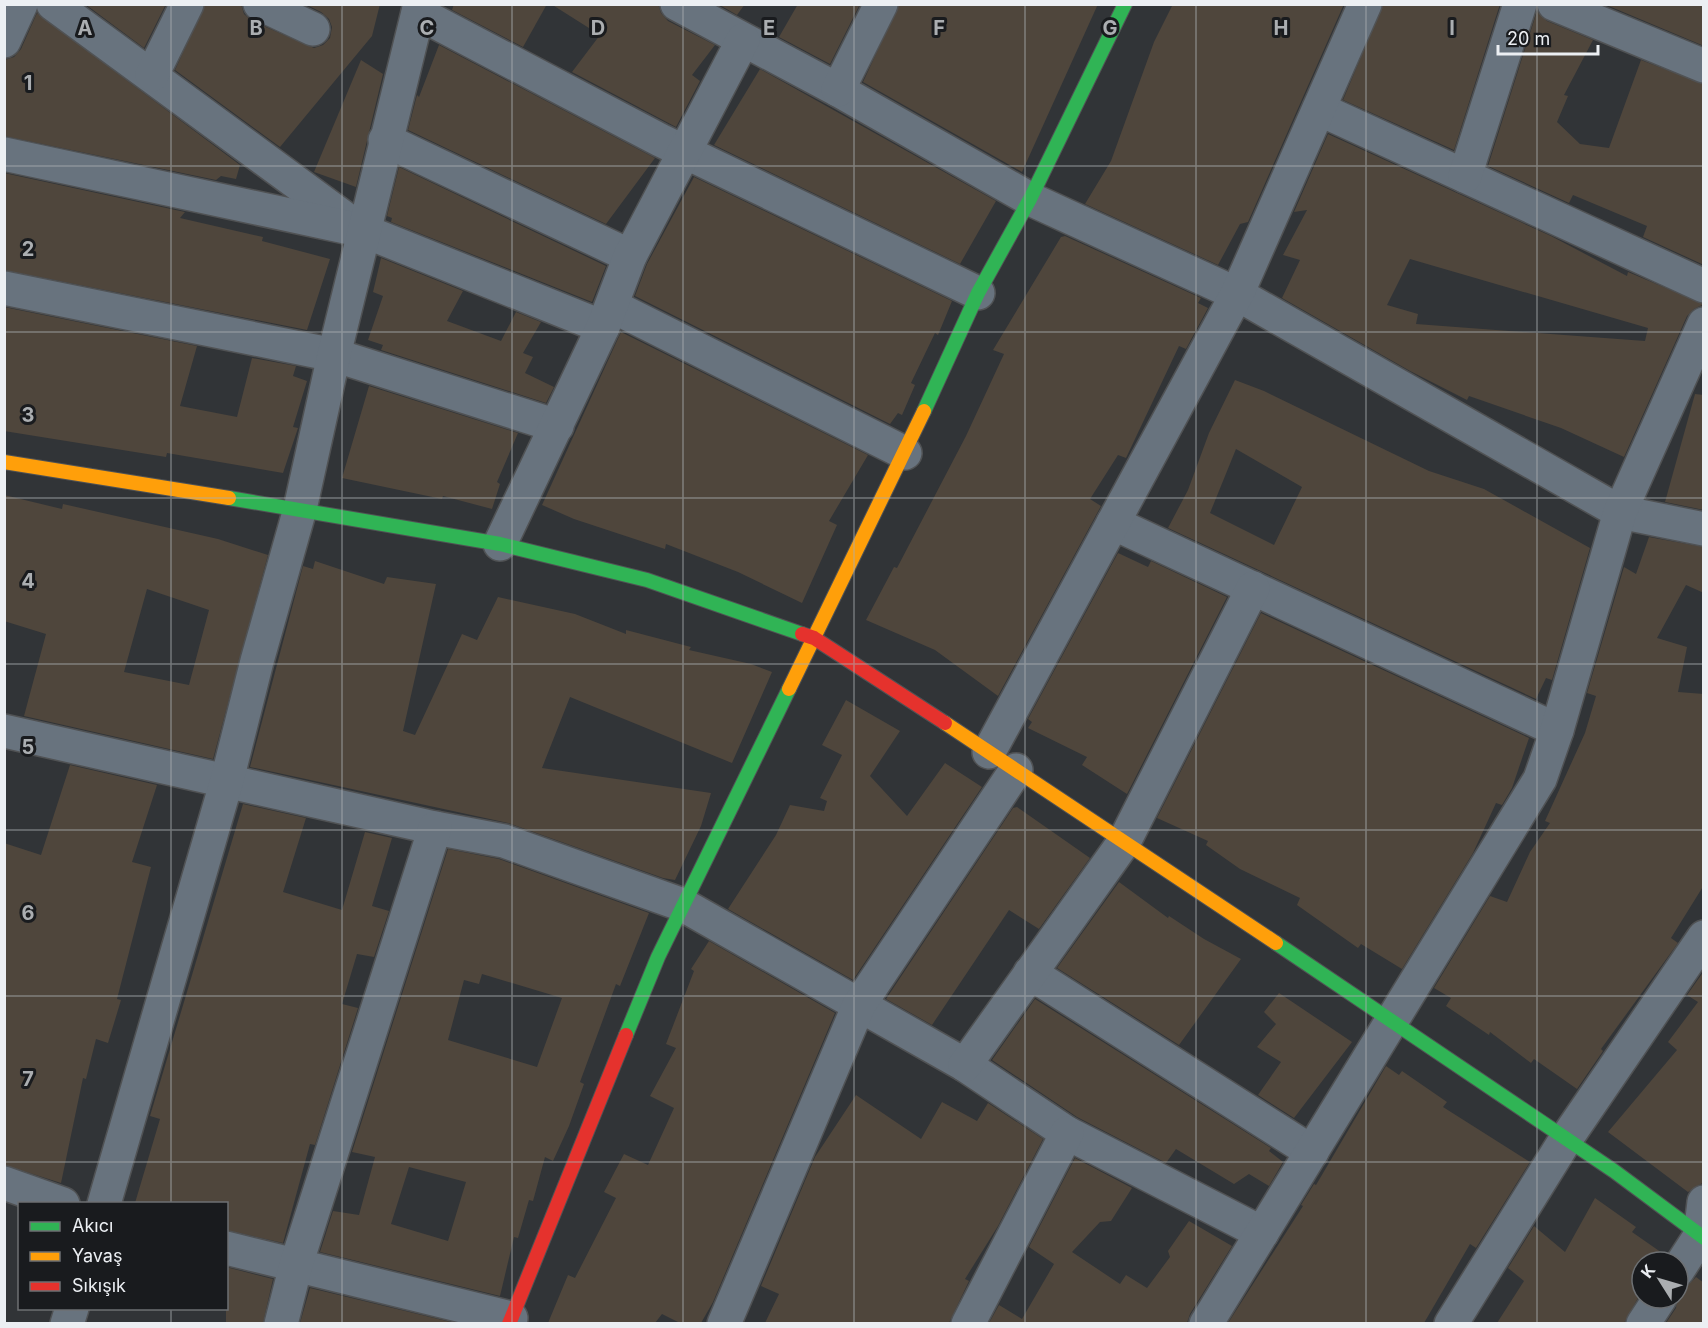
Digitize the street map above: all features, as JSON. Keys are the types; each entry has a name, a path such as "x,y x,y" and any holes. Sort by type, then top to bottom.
{"street":[{"path":"4,41 21,4"},
{"path":"53,4 364,231"},
{"path":"152,75 188,4"},
{"path":"260,4 313,29"},
{"path":"676,4 838,90 1030,199 1237,294 1620,512 1704,529"},
{"path":"838,90 881,4"},
{"path":"228,1248 510,1321 658,957 905,453 978,293 1030,199 1125,4"},
{"path":"989,752 1237,294 1365,4"},
{"path":"1465,176 1520,4"},
{"path":"1554,4 1704,66"},
{"path":"104,1202 228,780 257,661 300,509 334,354 419,9 685,152 978,293"},
{"path":"500,544 607,316 630,256 744,40"},
{"path":"1319,109 1704,286"},
{"path":"385,140 630,256"},
{"path":"4,154 364,231 607,316 905,453"},
{"path":"4,288 334,354 557,426"},
{"path":"1206,1323 1393,1022 1540,779 1557,730 1620,512 1704,324"},
{"path":"4,462 300,509 500,544 647,580 814,638 1393,1022 1566,1139 1702,1237"},
{"path":"1113,523 1557,730"},
{"path":"965,1065 1124,842 1253,588"},
{"path":"4,731 435,828 504,841 683,905 965,1065 1067,1133 1262,1233"},
{"path":"724,1323 859,1005 1016,770"},
{"path":"281,1323 296,1265 435,828"},
{"path":"1451,1323 1566,1139 1704,937"},
{"path":"1030,973 1312,1152"},
{"path":"968,1323 1067,1133"},
{"path":"4,1183 60,1202"},
{"path":"1690,1254 1702,1237 1704,1202"},
{"path":"1643,1323 1652,1310"}],"building":[{"path":"85,4 166,4 144,48"},
{"path":"205,4 241,4 244,14 252,21 314,48 323,45 330,38 332,27 329,19 321,12 305,4 380,4 372,36 280,147 175,70"},
{"path":"454,4 547,4 523,47 452,10"},
{"path":"551,4 658,4 661,13 668,21 715,45 692,75 700,81 676,127 572,72 600,35"},
{"path":"718,4 745,4 737,15"},
{"path":"798,4 860,4 830,64 779,37"},
{"path":"899,4 1098,4 1022,172 863,82"},
{"path":"1173,4 1344,4 1248,222 1240,224 1218,265 1085,204 1111,161 1154,42"},
{"path":"1383,4 1500,4 1454,150 1343,100"},
{"path":"1604,4 1704,4 1704,46"},
{"path":"1537,11 1547,21 1593,40 1564,95 1568,96 1557,122 1580,144 1609,148 1641,60 1704,84 1704,265 1643,237 1647,226 1573,195 1569,203 1488,166"},
{"path":"37,13 240,165 236,179 221,176 216,180 4,136 4,60 14,57 21,49"},
{"path":"439,45 655,158 606,224 408,130 417,95 419,97"},
{"path":"361,60 383,74 356,187 314,172"},
{"path":"760,69 996,201 960,264 714,145"},
{"path":"1328,134 1551,236 1627,276 1628,272 1704,304 1687,316 1624,457 1561,428 1469,396 1467,400 1410,371 1282,298 1300,260 1283,255 1307,210 1294,212","holes":["1410,259 1648,328 1645,341 1416,324 1418,314 1387,305"]},
{"path":"399,167 606,266 592,302 391,222 392,218 387,216"},
{"path":"4,173 185,212 180,218 263,237 262,241 330,259 307,330 4,270"},
{"path":"694,177 952,301 938,335 935,333 911,383 915,385 902,415 898,413 890,424 635,296 647,264"},
{"path":"1065,236 1201,298 1198,303 1208,308 1186,349 1179,346 1126,458 1118,455 1090,499 1101,506 998,696 935,650 866,620 894,567 897,568 966,436 1004,354 993,350 1061,237"},
{"path":"381,258 463,291 447,321 501,341 516,312 541,322 523,353 533,357 525,373 554,387 546,403 381,350 383,345 368,340 383,296 373,292"},
{"path":"4,307 197,346 180,406 237,417 252,358 296,366 293,376 307,381 293,427 298,428 283,473 167,453 166,457 4,431"},
{"path":"621,332 868,455 829,521 837,525 802,603 738,572 666,544 665,549 574,519 542,505"},
{"path":"1235,380 1264,391 1429,471 1484,489 1590,548 1552,680 1546,678 1536,699 1168,528 1188,490 1209,433","holes":["1236,449 1302,487 1274,545 1210,513"]},
{"path":"369,386 518,433 497,482 500,484 492,509 443,496 442,499 342,478"},
{"path":"1695,394 1704,395 1704,510 1665,502"},
{"path":"4,495 62,509 63,504 218,539 268,555 213,759 24,716 46,634 4,621","holes":["147,589 209,610 189,685 124,672"]},
{"path":"1649,537 1704,547 1704,593 1686,585 1657,638 1687,647 1678,692 1704,694 1704,885 1671,938 1678,943 1601,1049 1603,1051 1577,1089 1534,1059 1531,1063 1490,1032 1489,1035 1446,1006 1451,998 1434,988 1490,896 1507,902 1530,852 1550,823 1545,821 1585,733 1596,696 1587,693 1624,567 1636,574"},
{"path":"1118,553 1148,567 1151,561 1227,597 1127,794 1082,765 1087,757 1028,728 1032,722 1028,719"},
{"path":"315,561 384,584 387,577 436,584 403,731 415,735 462,634 477,640 498,597 575,614 626,634 626,630 691,647 689,650 751,664 772,672 732,763 570,697 542,768 711,793 701,826 675,880 663,878 508,823 250,767 303,566 313,569"},
{"path":"1261,613 1529,738 1512,788 1502,805 1496,803 1473,853 1402,969 1361,944 1358,948 1297,905 1300,898 1240,869 1206,845 1208,841 1157,818"},
{"path":"846,700 900,731 870,776 907,816 945,763 982,787 853,980 728,909 776,835 790,805 824,811 827,801 820,798 842,755 822,745"},
{"path":"70,765 157,785 132,862 151,867 117,999 121,1000 108,1043 96,1039 86,1079 83,1078 61,1183 4,1165 4,843 41,855"},
{"path":"243,804 306,818 283,892 342,910 365,832 392,838 372,906 389,911 374,957 357,954 342,1004 358,1008 315,1145 310,1144 283,1243 228,1230 228,1202 135,1202 160,1119 150,1116"},
{"path":"1017,807 1090,858 1039,929 1009,910 932,1025 886,999 1013,808"},
{"path":"448,849 499,859 649,913 620,986 616,984 580,1082 584,1084 569,1126 553,1161 545,1157 533,1201 529,1200 518,1238 514,1237 500,1296 320,1252 333,1211 359,1215 375,1157 352,1152","holes":["482,974 562,998 537,1067 448,1040 464,980 479,984","409,1167 466,1182 448,1241 391,1224"]},
{"path":"1119,882 1168,918 1169,916 1204,939 1241,959 1179,1045 1057,968"},
{"path":"709,941 835,1013 713,1302 701,1323 680,1323 662,1314 655,1323 548,1323 568,1275 575,1278 616,1198 604,1192 624,1154 648,1165 674,1108 650,1096 676,1048 666,1044 694,971 691,969"},
{"path":"1704,971 1704,1182 1688,1192 1608,1132 1677,1050 1668,1042 1698,1002 1687,995"},
{"path":"1279,993 1352,1042 1294,1118 1258,1095 1281,1062 1257,1047 1276,1024 1264,1012"},
{"path":"1035,999 1271,1148 1269,1151 1283,1162 1269,1186 1249,1174 1234,1184 1176,1149 1166,1163 1077,1117 992,1060"},
{"path":"1386,1066 1399,1075 1402,1071 1447,1102 1443,1107 1530,1162 1476,1248 1470,1244 1424,1323 1228,1323 1303,1206 1301,1205 1314,1184 1316,1185"},
{"path":"856,1095 921,1139 942,1102 977,1121 988,1103 1043,1139 998,1226 965,1279 969,1281 949,1323 765,1323 779,1294 761,1286 815,1157"},
{"path":"1075,1158 1132,1188 1111,1221 1100,1222 1072,1252 1120,1284 1126,1275 1147,1288 1170,1257 1168,1251 1189,1221 1232,1246 1190,1314 1187,1323 989,1323 999,1305 1022,1319 1054,1264 1029,1247"},
{"path":"1595,1198 1636,1227 1632,1232 1658,1250 1630,1250 1631,1310 1624,1323 1497,1323 1524,1281 1508,1268 1534,1226 1565,1252"},
{"path":"228,1268 273,1279 263,1323 226,1323"},
{"path":"1696,1277 1704,1283 1704,1323 1666,1323 1675,1310 1690,1310 1690,1283"},
{"path":"310,1288 455,1323 300,1323"}],"traffic: fast":[{"path":"924,411 978,293 1030,199 1125,4"},
{"path":"229,498 500,544 647,580 802,634"},
{"path":"626,1035 658,957 789,689"},
{"path":"1276,943 1614,1171 1704,1238"}],"traffic: slow":[{"path":"789,689 924,411"},
{"path":"4,462 229,498"},
{"path":"945,723 1276,943"}],"traffic: jam":[{"path":"802,634 814,638 945,723"},
{"path":"509,1324 626,1035"}]}
